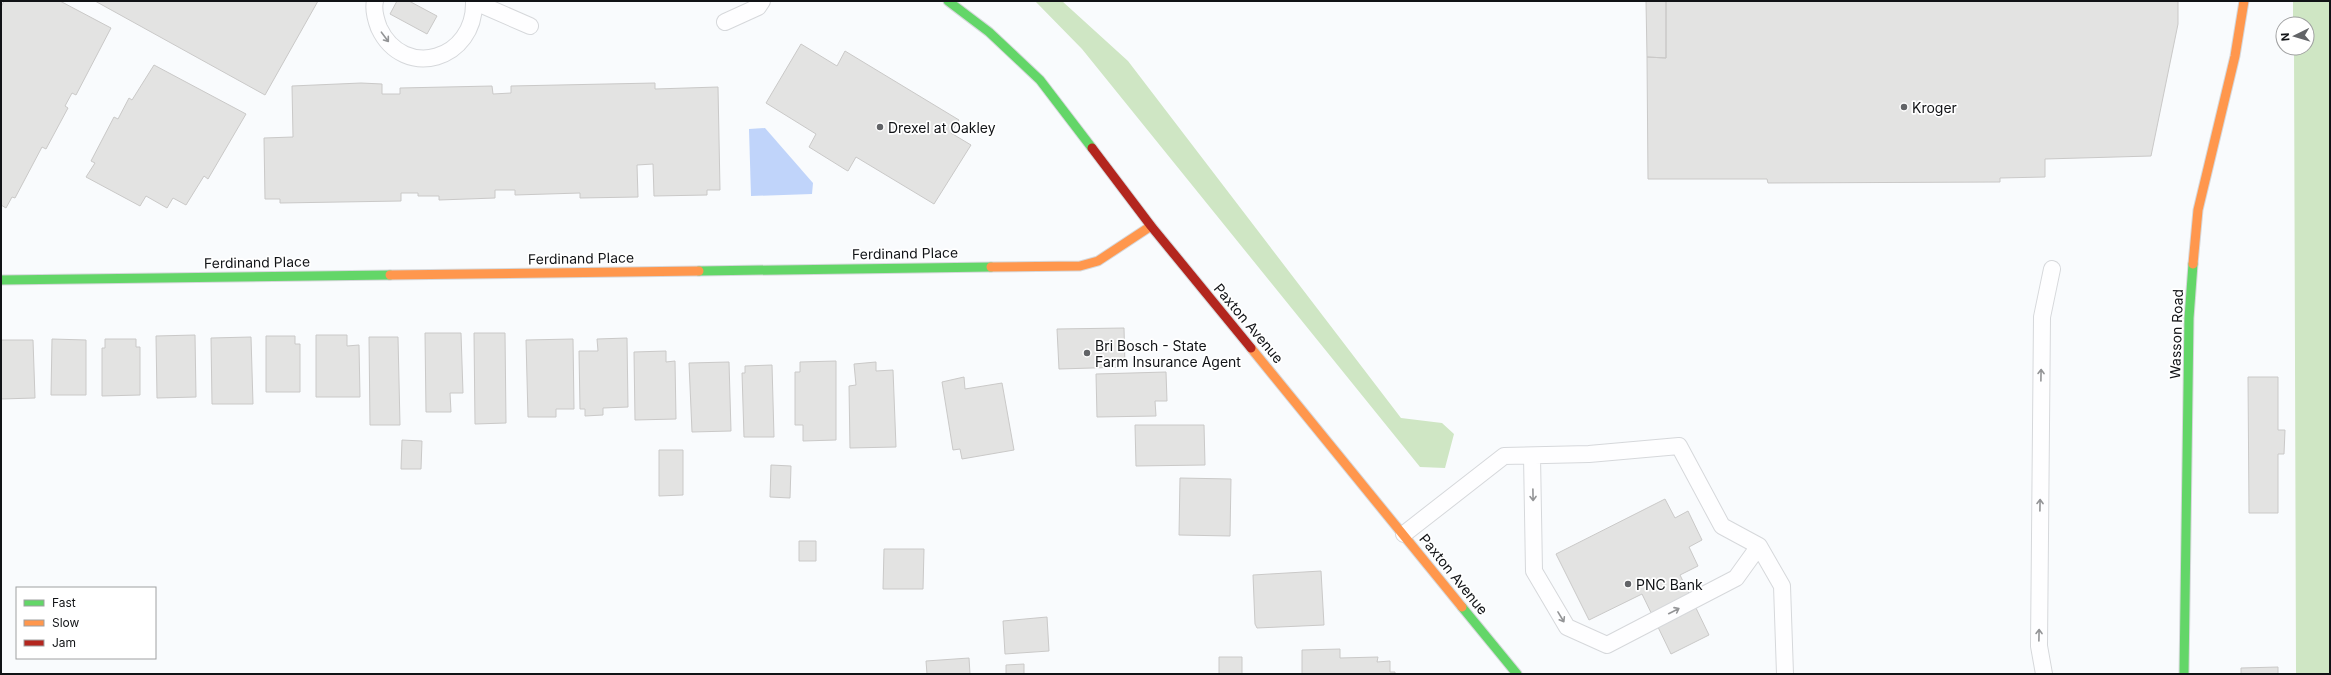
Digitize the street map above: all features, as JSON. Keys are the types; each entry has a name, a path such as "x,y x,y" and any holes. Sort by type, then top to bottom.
{"street":[{"name":"Paxton Avenue","path":"948,1 989,32 1040,80 1151,226 1517,674"},
{"name":"Wasson Road","path":"2184,674 2189,318 2198,210 2235,56 2244,1"},
{"name":"Ferdinand Place","path":"1,280 1080,266 1098,261 1151,226"}],"lane":[{"path":"375,1 376,21 383,37 396,49 411,57 422,58 439,56 455,48 467,35 473,20 475,1 530,26"},
{"path":"725,22 758,6 762,1"},
{"path":"2044,674 2039,646 2042,317 2052,269"},
{"path":"1404,534 1504,456 1589,454 1678,446 1722,526 1758,546 1782,586 1784,674"},
{"path":"1532,456 1534,571 1567,627 1607,645 1736,578 1758,546"}],"green space":[{"path":"1035,1 1062,1 1128,61 1401,418 1442,423 1454,434 1445,468 1420,467 1082,49"},
{"path":"2293,1 2330,1 2330,674 2296,674 2294,56 2315,56 2315,16 2293,16"}],"water":[{"path":"765,128 813,183 812,194 751,196 749,129"}],"building":[{"path":"4,1 60,1 111,28 76,95 72,93 65,106 68,108 46,149 42,147 15,198 12,197 6,208 1,205 1,7"},
{"path":"95,1 318,1 265,95"},
{"path":"397,1 409,1 437,16 427,34 390,14"},
{"path":"1646,1 1666,1 1666,58 1647,57"},
{"name":"Kroger","path":"1666,1 2178,1 2178,24 2151,156 2045,159 2045,177 2000,178 2000,182 1768,183 1767,179 1648,179 1647,57 1666,58"},
{"name":"Drexel at Oakley","path":"801,44 837,66 845,51 959,120 951,133 971,145 934,204 856,157 848,171 846,170 809,147 816,134 766,103"},
{"path":"154,65 246,114 208,179 204,176 186,205 173,198 167,208 146,196 140,206 86,177 95,163 91,161 114,117 118,119 129,98 132,100"},
{"path":"361,83 382,84 382,94 400,94 400,88 492,86 493,94 511,93 511,86 655,83 655,89 718,87 720,190 707,190 707,195 654,196 653,164 637,165 638,197 580,198 580,193 515,195 515,190 495,190 495,198 439,200 439,196 418,196 418,193 401,193 401,201 280,203 280,199 265,199 264,138 293,137 292,86"},
{"path":"1124,328 1125,367 1059,369 1057,329"},
{"path":"425,333 461,333 463,393 450,393 451,412 426,412"},
{"path":"474,333 505,333 506,423 475,424"},
{"path":"195,335 196,397 157,398 156,336"},
{"path":"316,335 347,335 347,346 359,345 360,397 316,397"},
{"path":"266,336 295,336 295,344 300,344 300,392 266,392"},
{"path":"251,337 253,404 212,404 211,338"},
{"path":"369,337 398,337 400,425 370,425"},
{"path":"627,338 628,407 603,408 603,415 585,416 585,409 580,409 579,351 598,351 597,339"},
{"path":"52,339 86,340 86,395 51,395"},
{"path":"105,339 136,339 136,347 140,347 140,395 102,396 102,348 105,348"},
{"path":"573,339 574,409 556,409 556,417 528,417 526,340"},
{"path":"1,340 33,340 35,398 1,399"},
{"path":"666,351 666,362 675,361 676,419 635,420 634,352"},
{"path":"836,361 836,440 803,441 803,425 795,425 795,372 800,372 800,362"},
{"path":"729,362 731,431 692,432 689,363"},
{"path":"876,362 876,371 893,370 896,447 850,448 849,386 856,385 854,364"},
{"path":"772,365 774,437 744,437 742,373 745,373 745,366"},
{"path":"1166,372 1167,401 1155,401 1156,416 1097,417 1096,374"},
{"path":"964,377 965,389 1002,383 1014,450 962,459 960,449 953,450 942,382"},
{"path":"2248,377 2278,377 2278,430 2285,430 2284,454 2278,454 2278,513 2249,513"},
{"path":"1135,425 1204,425 1205,465 1136,466"},
{"path":"402,440 422,441 421,469 401,469"},
{"path":"659,450 683,450 683,495 659,496"},
{"path":"771,465 791,466 790,498 770,497"},
{"path":"1180,478 1231,479 1230,536 1179,535"},
{"name":"PNC Bank","path":"1665,499 1675,518 1688,511 1702,540 1689,547 1698,566 1680,575 1709,635 1671,654 1642,594 1589,620 1556,554"},
{"path":"799,541 816,541 816,561 799,561"},
{"path":"884,549 924,549 923,589 883,589"},
{"path":"1321,571 1324,625 1257,628 1255,624 1253,575"},
{"path":"1047,617 1049,651 1005,654 1003,621"},
{"path":"1340,649 1340,658 1378,657 1377,662 1390,661 1390,672 1395,672 1395,674 1302,674 1302,650"},
{"path":"1219,657 1242,657 1242,674 1219,674"},
{"path":"969,658 970,674 927,674 926,661"},
{"path":"1024,664 1024,674 1006,674 1006,665"},
{"path":"2278,667 2278,674 2241,674 2241,668"}],"traffic: fast":[{"path":"948,1 989,32 1040,80 1092,148"},
{"path":"2184,674 2189,318 2193,264"},
{"path":"699,271 991,267"},
{"path":"1,280 390,275"},
{"path":"1462,607 1517,674"}],"traffic: slow":[{"path":"2193,264 2198,210 2235,56 2244,1"},
{"path":"991,267 1080,266 1098,261 1151,226"},
{"path":"390,275 699,271"},
{"path":"1251,348 1462,607"}],"traffic: jam":[{"path":"1092,148 1151,226 1251,348"}],"place":[{"name":"Kroger","path":"1904,107"},
{"name":"Drexel at Oakley","path":"880,127"},
{"name":"Bri Bosch - State Farm Insurance Agent","path":"1087,353"},
{"name":"PNC Bank","path":"1628,584"}]}
